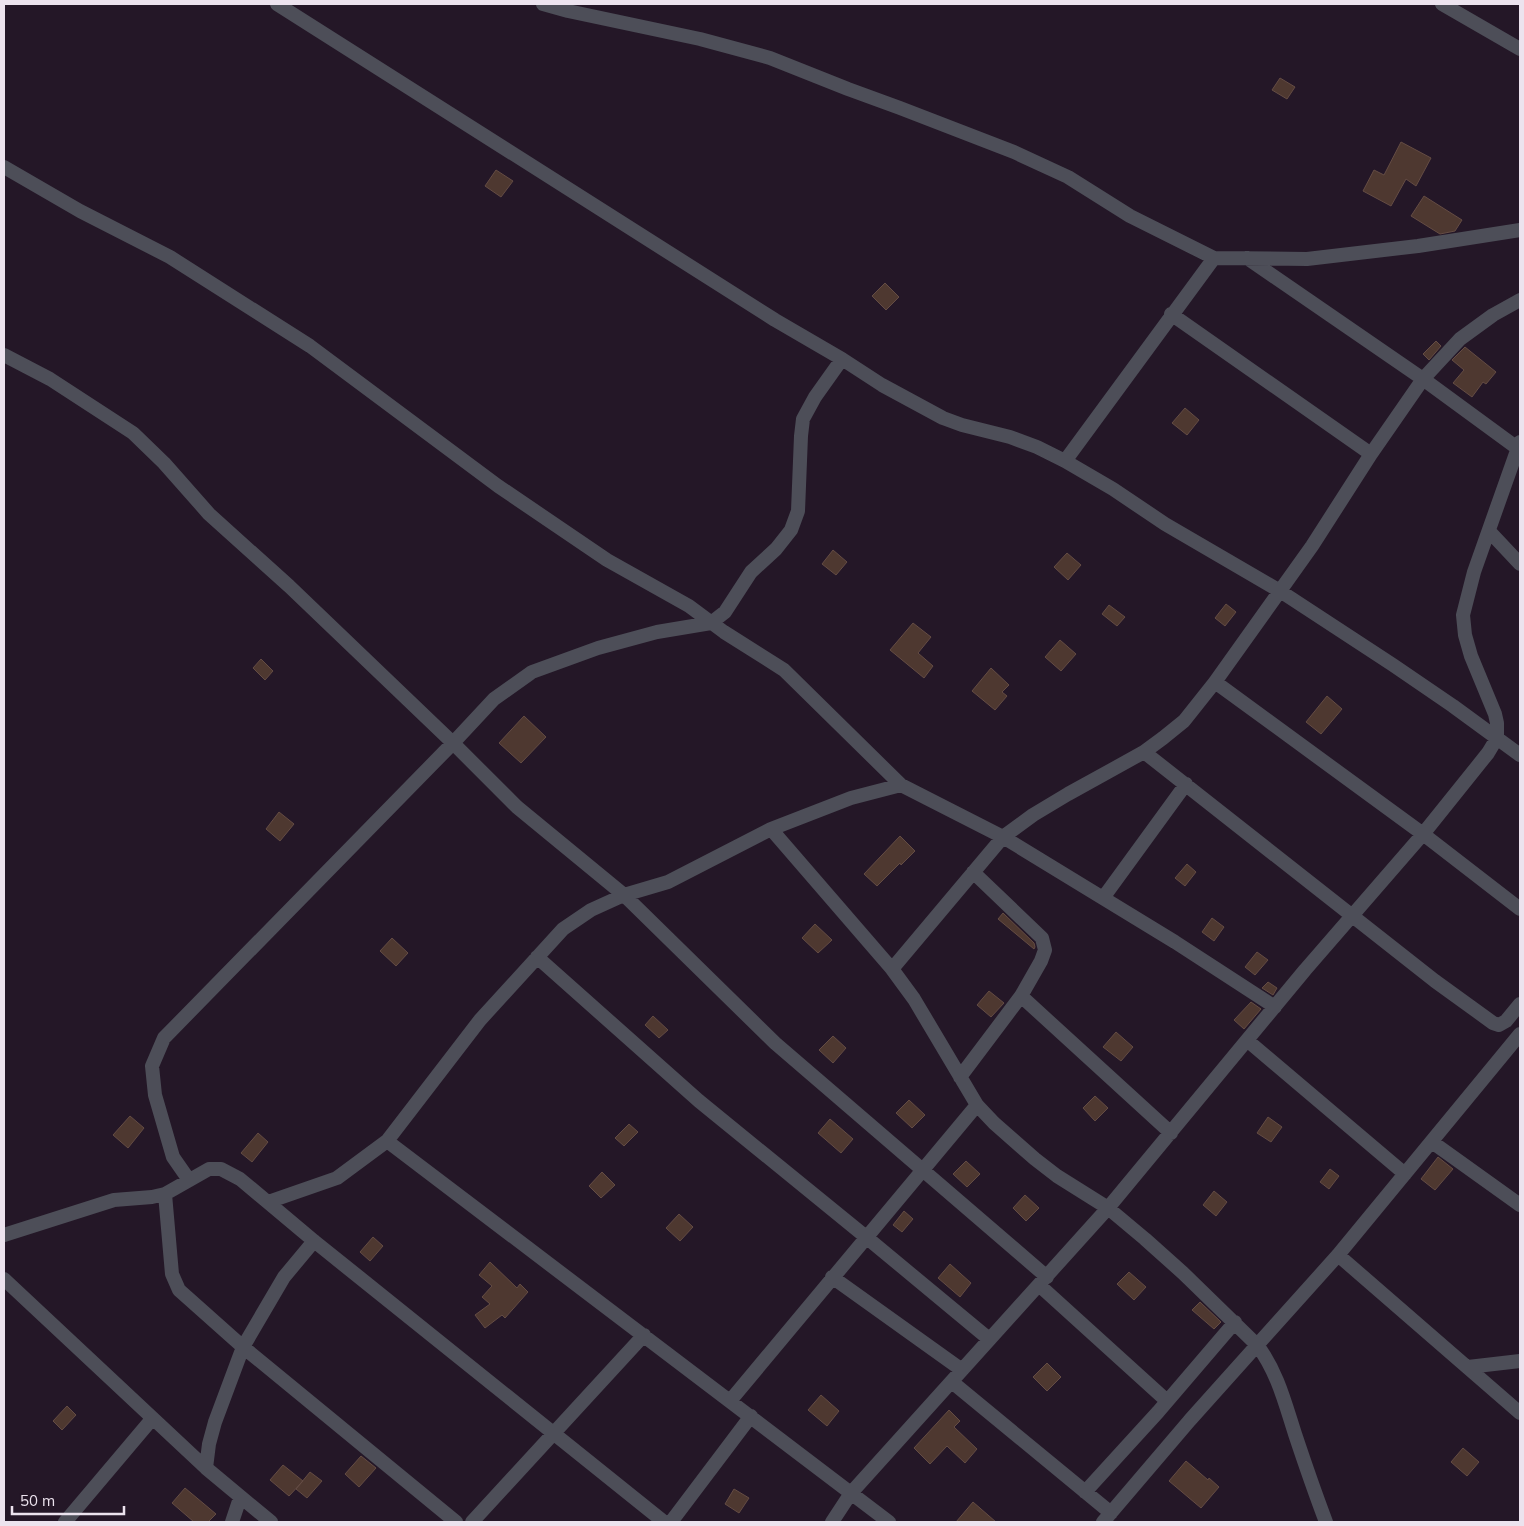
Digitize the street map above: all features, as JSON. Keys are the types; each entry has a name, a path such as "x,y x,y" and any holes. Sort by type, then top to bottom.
{"street":[{"path":"277,4 766,314 882,385 943,418 962,425 1010,437 1037,447 1113,489 1165,524 1280,591 1454,706 1520,755"},
{"path":"543,4 570,7 770,58 848,90 1014,152 1068,177 1130,216 1214,258 1307,258 1418,246 1520,230"},
{"path":"1442,4 1520,49"},
{"path":"4,167 80,211 170,257 310,346 498,486 607,560 689,606 784,670 901,785 1003,837 1175,942 1275,1007"},
{"path":"1065,461 1171,314 1214,258"},
{"path":"832,1522 851,1493 1108,1208 1352,915 1423,834 1497,738 1495,714 1471,656 1465,634 1463,615 1474,572 1520,447 1247,258"},
{"path":"892,969 1003,837 1033,815 1061,798 1144,752 1184,721 1215,682 1322,532 1371,454 1423,379 1460,339 1493,315 1520,300"},
{"path":"1171,314 1371,454"},
{"path":"4,355 50,379 134,433 164,463 209,514 289,586 454,742 517,807 624,895 775,1043 922,1170 1043,1281 1167,1401"},
{"path":"189,1180 173,1157 155,1095 152,1066 164,1038 494,699 532,672 598,648 657,632 712,623 725,612 751,572 776,550 791,530 798,511 803,419 815,396 842,359"},
{"path":"1489,531 1520,564"},
{"path":"1215,682 1423,834 1520,910"},
{"path":"1144,752 1434,980 1493,1023 1499,1025 1506,1021 1520,1004"},
{"path":"1103,898 1186,784"},
{"path":"268,1202 337,1178 388,1140 480,1020 562,929 592,910 624,895 668,882 771,829 851,798 901,785"},
{"path":"771,829 892,969 914,999 977,1105 994,1123 1035,1159 1057,1176 1108,1208 1171,1262 1258,1345 1267,1357 1280,1386 1307,1472 1326,1522"},
{"path":"960,1077 1021,996 1041,961 1045,950 1042,938 973,872"},
{"path":"537,957 698,1101 989,1339"},
{"path":"1021,996 1171,1133"},
{"path":"952,1382 1085,1492 1107,1517 1190,1420 1338,1255 1519,1039"},
{"path":"1248,1041 1405,1174"},
{"path":"730,1401 977,1105"},
{"path":"388,1140 889,1522"},
{"path":"1432,1142 1520,1205"},
{"path":"4,1236 114,1200 165,1194 209,1169 221,1169 240,1179 314,1242 664,1522"},
{"path":"165,1194 172,1274 179,1290 243,1347 456,1522"},
{"path":"206,1468 209,1444 215,1422 243,1347 284,1277 314,1242"},
{"path":"1338,1255 1520,1413"},
{"path":"832,1277 962,1370"},
{"path":"4,1279 206,1468 240,1498 272,1522"},
{"path":"1085,1492 1235,1322"},
{"path":"472,1522 644,1335"},
{"path":"1468,1367 1520,1361"},
{"path":"671,1522 750,1416"},
{"path":"65,1522 152,1419"},
{"path":"232,1522 240,1498"}],"building":[{"path":"1280,78 1295,87 1287,99 1272,90"},
{"path":"1401,142 1431,158 1416,186 1406,179 1391,206 1363,191 1374,170 1384,175"},
{"path":"496,170 513,181 501,197 485,186"},
{"path":"1424,196 1462,220 1455,231 1440,234 1411,216"},
{"path":"885,283 899,297 886,310 872,296"},
{"path":"1436,341 1441,346 1429,360 1423,354"},
{"path":"1465,347 1496,372 1486,384 1483,382 1472,397 1453,383 1464,370 1452,360"},
{"path":"1185,408 1199,420 1187,435 1172,423"},
{"path":"833,550 847,562 836,575 822,564"},
{"path":"1067,553 1081,565 1068,580 1054,567"},
{"path":"1226,604 1236,612 1225,626 1215,618"},
{"path":"1109,605 1125,617 1117,626 1102,614"},
{"path":"913,623 931,637 918,653 933,666 924,678 890,650"},
{"path":"1060,640 1076,654 1061,671 1045,657"},
{"path":"261,659 273,671 265,680 253,668"},
{"path":"991,668 1009,685 1002,692 1007,696 995,710 972,691"},
{"path":"1327,696 1342,709 1321,734 1306,722"},
{"path":"524,716 546,737 521,763 499,743"},
{"path":"279,812 294,824 280,841 266,829"},
{"path":"900,836 915,851 877,886 864,874"},
{"path":"1187,864 1196,872 1185,886 1175,878"},
{"path":"1003,913 1034,943 1034,949 998,919"},
{"path":"1212,918 1224,927 1214,941 1202,932"},
{"path":"815,924 832,940 818,953 802,938"},
{"path":"392,938 408,953 396,966 380,951"},
{"path":"1257,952 1268,960 1255,975 1245,967"},
{"path":"1268,982 1277,988 1273,995 1262,988"},
{"path":"989,991 1004,1003 991,1017 977,1005"},
{"path":"1251,1002 1261,1009 1244,1029 1234,1020"},
{"path":"653,1016 668,1030 659,1038 645,1025"},
{"path":"1116,1032 1133,1047 1121,1061 1103,1047"},
{"path":"833,1036 846,1048 833,1063 819,1050"},
{"path":"1095,1096 1108,1108 1095,1121 1083,1108"},
{"path":"909,1100 925,1115 912,1128 896,1113"},
{"path":"130,1116 144,1128 128,1148 113,1135"},
{"path":"1268,1117 1282,1127 1271,1142 1257,1133"},
{"path":"830,1119 853,1139 841,1153 818,1133"},
{"path":"629,1124 638,1132 624,1146 615,1138"},
{"path":"258,1133 268,1142 252,1162 241,1153"},
{"path":"1438,1157 1453,1169 1435,1190 1421,1179"},
{"path":"966,1161 980,1174 967,1187 953,1174"},
{"path":"1330,1169 1339,1176 1329,1189 1320,1182"},
{"path":"602,1172 615,1185 601,1198 589,1186"},
{"path":"1214,1191 1227,1202 1216,1216 1203,1205"},
{"path":"1025,1195 1039,1208 1026,1221 1013,1208"},
{"path":"904,1211 913,1219 902,1232 893,1225"},
{"path":"679,1214 693,1227 680,1241 666,1228"},
{"path":"373,1237 383,1246 370,1261 360,1252"},
{"path":"490,1262 517,1288 520,1284 528,1292 505,1318 502,1315 485,1328 475,1315 490,1304 482,1297 492,1286 479,1275"},
{"path":"950,1264 971,1283 960,1297 938,1278"},
{"path":"1129,1272 1146,1287 1134,1300 1117,1284"},
{"path":"1200,1302 1221,1322 1214,1329 1192,1310"},
{"path":"1047,1363 1061,1377 1047,1391 1033,1377"},
{"path":"821,1395 839,1411 827,1426 808,1410"},
{"path":"67,1406 76,1415 62,1430 53,1421"},
{"path":"949,1410 960,1421 954,1427 977,1449 965,1463 947,1446 930,1464 914,1448"},
{"path":"1463,1448 1479,1462 1467,1476 1451,1462"},
{"path":"361,1456 376,1468 359,1487 345,1474"},
{"path":"1186,1461 1219,1487 1201,1508 1169,1481"},
{"path":"283,1465 303,1481 289,1496 270,1480"},
{"path":"310,1472 322,1481 307,1498 296,1489"},
{"path":"185,1488 216,1514 208,1522 194,1522 172,1503"},
{"path":"734,1489 749,1498 739,1513 725,1504"},
{"path":"973,1502 996,1522 956,1522"}]}
